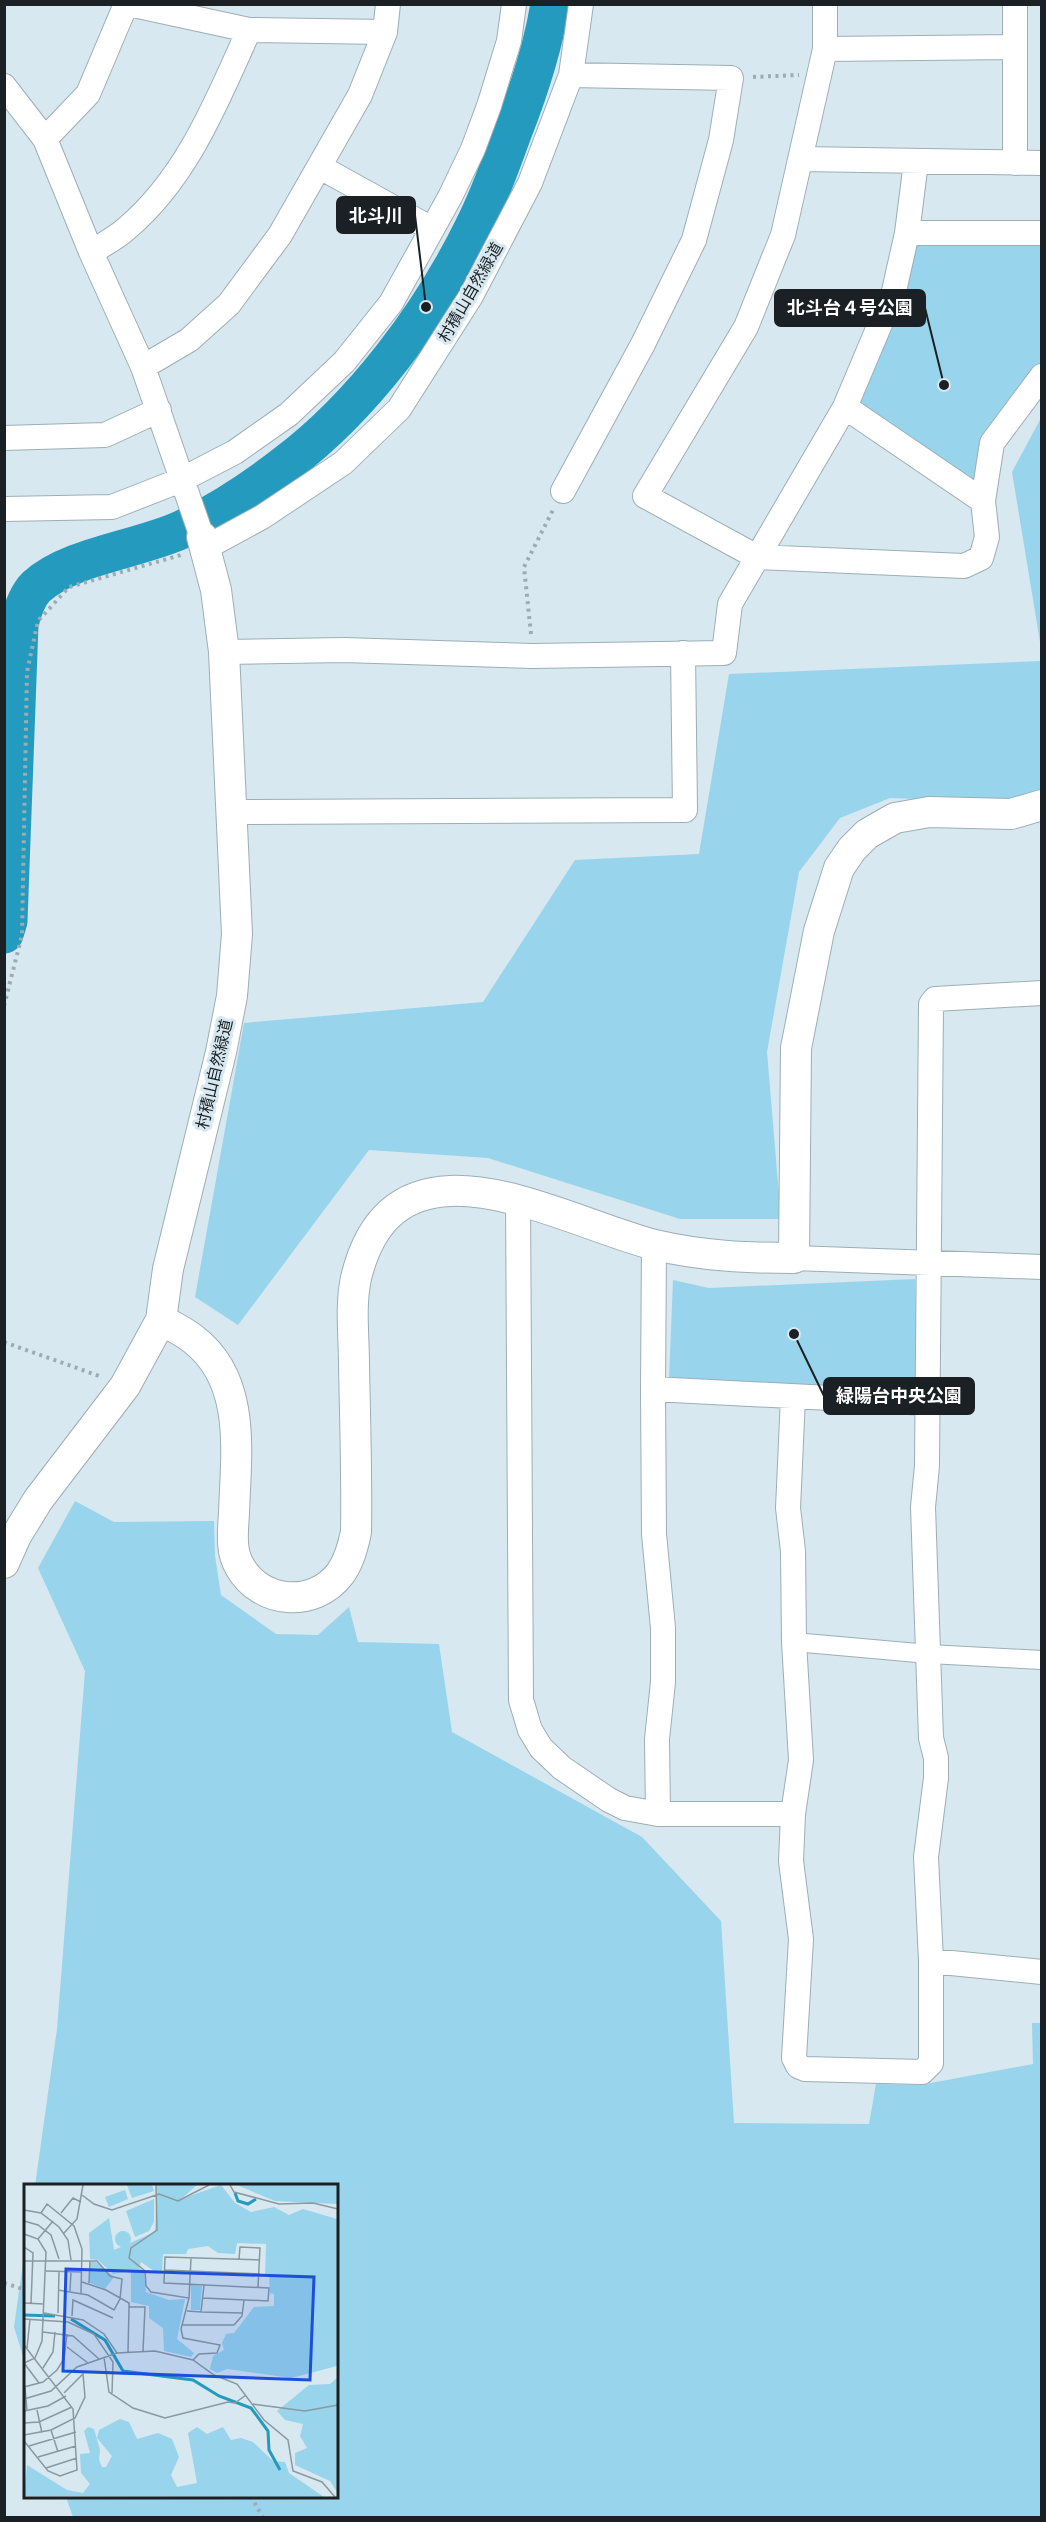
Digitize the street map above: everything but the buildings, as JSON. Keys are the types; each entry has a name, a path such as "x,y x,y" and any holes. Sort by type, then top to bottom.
{"street":[{"path":"45,139 88,94 127,4 249,30 385,32"},
{"path":"143,368 189,340 229,304 280,235 360,95 385,32 388,4"},
{"path":"4,509 111,507 183,487 289,414 344,363 391,303 450,197 473,149 489,106 508,41 514,4"},
{"name":"村積山自然緑道","path":"4,1563 16,1536 38,1500 125,1386 161,1320 168,1269 221,1052 232,996 237,934 224,652 216,590 203,542 262,517 343,463 399,409 471,296 525,194 571,75 581,4"},
{"path":"825,4 825,49 783,235 746,327 645,496 757,557 964,566 981,558 987,537 982,501 992,443 1041,376"},
{"path":"1015,4 1015,163"},
{"path":"91,252 126,230 163,193 207,123 249,30"},
{"path":"825,49 1015,46"},
{"path":"563,491 643,344 694,240 721,140 731,78 571,75"},
{"path":"4,86 45,139 91,252 143,368 203,542"},
{"path":"801,159 1041,163"},
{"path":"224,652 344,650 532,656 724,653 730,604 845,407 894,291 907,233 916,162"},
{"path":"320,167 432,229"},
{"path":"907,233 1041,233"},
{"path":"845,407 982,501"},
{"path":"4,438 105,435 159,410"},
{"path":"232,812 685,810 682,653"},
{"path":"794,1258 795,1048 819,931 839,868 852,849 867,834 896,818 929,812 1011,814 1041,805"},
{"path":"793,1397 788,1508 801,1760 793,1814 791,1861 801,1939 794,2058 798,2066 805,2069 918,2073 931,2063 931,1961 926,1842 936,1778 936,1758 931,1738 923,1507 927,1466 931,1004 935,999 1041,993"},
{"path":"161,1320 192,1338 204,1349 214,1360 227,1385 235,1418 233,1536 239,1567 252,1583 266,1593 290,1597 312,1595 325,1588 340,1574 352,1550 356,1532 353,1303 357,1278 368,1243 388,1215 405,1203 428,1193 460,1189 478,1191 518,1200 654,1245 738,1259 794,1258 1041,1267"},
{"path":"518,1200 521,1700 530,1730 541,1748 562,1768 609,1800 625,1808 658,1814 793,1814"},
{"path":"654,1245 654,1534 663,1628 663,1682 657,1739 658,1814"},
{"path":"653,1389 927,1403"},
{"path":"794,1642 929,1654 1041,1660"},
{"path":"931,1961 1041,1972"}],"path":[{"path":"731,78 820,74"},
{"path":"532,656 524,567 563,491"},
{"path":"4,1006 22,934 27,672 38,621 69,586 142,568 203,542"},
{"path":"4,1342 125,1386"},
{"path":"4,2283 24,2289"},
{"path":"252,2498 263,2517"}],"shaded area":[{"path":"1041,243 1041,363 977,488 856,404 906,294 913,245"},
{"path":"1041,418 1041,648 1012,472"},
{"path":"1041,661 1041,790 999,802 890,798 840,818 799,872 767,1052 781,1219 680,1219 488,1158 369,1150 238,1325 195,1297 244,1023 483,1002 575,860 699,854 729,674"},
{"path":"915,1279 918,1390 669,1379 673,1280 709,1288"},
{"path":"75,1501 114,1522 214,1521 215,1556 221,1595 276,1634 318,1635 349,1607 358,1642 439,1644 452,1732 642,1837 721,1921 734,2123 869,2124 876,2084 920,2085 1033,2064 1032,2023 1041,2023 1041,2517 73,2517 66,2498 338,2498 338,2184 35,2184 57,2029 85,1671 38,1568"},
{"path":"24,2256 24,2360 14,2327"}],"waterway":[{"path":"4,934 8,921 19,624 30,595 50,576 86,560 183,529 249,491 314,441 368,386 393,356 438,292 480,215 530,84 544,37 550,4"}],"place":[{"name":"北斗川","path":"426,307"},
{"name":"北斗台４号公園","path":"944,385"},
{"name":"緑陽台中央公園","path":"794,1334"}]}
